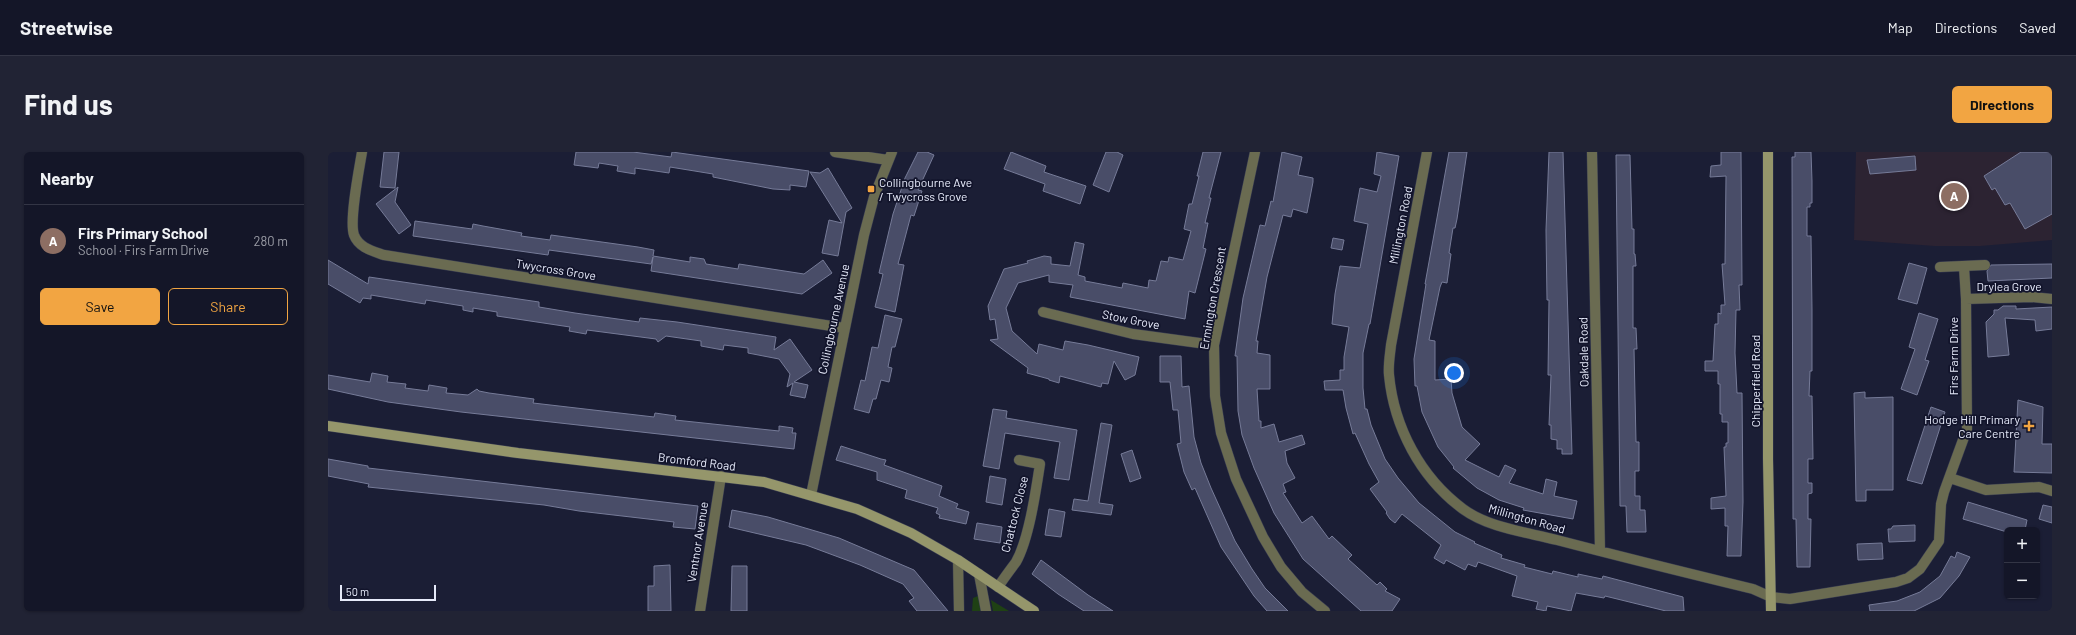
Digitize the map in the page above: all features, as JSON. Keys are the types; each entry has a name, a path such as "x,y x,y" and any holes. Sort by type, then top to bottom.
{"street":[{"name":"Twycross Grove","path":"362,152 354,218 354,235 362,246 370,250 392,256 844,328"},
{"path":"835,152 890,156"},
{"name":"Ermington Crescent","path":"1255,152 1214,345 1215,396 1220,433 1236,479 1263,537 1281,566 1302,592 1324,611"},
{"name":"Millington Road","path":"1427,152 1391,345 1389,374 1396,415 1406,440 1416,458 1436,485 1463,509 1481,519 1501,526 1753,589 1771,597"},
{"name":"Oakdale Road","path":"1592,152 1600,551"},
{"name":"Chipperfield Road","path":"1768,152 1768,459 1771,611"},
{"name":"Collingbourne Avenue","path":"811,495 864,235 874,197 890,156"},
{"path":"1940,267 1985,265"},
{"name":"Firs Farm Drive","path":"1771,597 1790,599 1896,582 1908,578 1927,562 1939,541 1941,504 1967,429 1966,299 1964,267"},
{"name":"Drylea Grove","path":"1966,299 2032,297 2052,299"},
{"name":"Stow Grove","path":"1043,312 1134,334 1214,345"},
{"name":"Bromford Road","path":"328,426 518,453 764,482 864,512 911,533 958,560 1034,611"},
{"name":"Chattock Close","path":"998,586 1016,561 1036,494 1040,464 1019,460"},
{"name":"Ventnor Avenue","path":"700,611 721,476"},
{"path":"1950,478 1986,490 2039,487 2052,491"},
{"path":"958,560 958,611"},
{"path":"979,574 986,611"}],"shaded area":[{"path":"1856,152 2052,152 2052,240 1980,246 1935,246 1854,240"}],"green space":[{"path":"978,596 981,598 982,611 972,611 973,598"},
{"path":"991,600 1009,611 993,611"}],"building":[{"path":"384,152 399,152 395,188 380,187"},
{"path":"576,152 633,152 671,157 672,152 809,171 806,187 790,185 790,190 773,189 713,177 713,174 670,167 669,173 635,168 635,174 617,171 618,166 599,163 598,168 574,165"},
{"path":"918,152 927,152 934,155 918,190 922,191 914,216 911,215 898,264 904,265 895,312 875,307 883,274 879,273 893,214 905,178"},
{"path":"1011,152 1046,166 1044,172 1086,186 1080,204 1043,191 1045,184 1004,169"},
{"path":"1106,152 1117,152 1123,155 1109,192 1093,185"},
{"path":"1203,152 1221,152 1209,198 1211,198 1205,223 1208,223 1203,248 1206,249 1195,293 1189,291 1185,319 1070,297 1073,285 1049,282 1049,275 1018,283 1006,308 1012,331 1037,354 1039,344 1063,350 1065,341 1088,345 1139,357 1135,375 1125,380 1114,361 1108,384 1102,383 1101,387 1060,376 1059,383 1027,373 1028,368 990,340 998,339 995,319 990,320 988,306 1004,269 1028,263 1027,261 1044,256 1051,257 1051,264 1070,266 1075,242 1084,244 1078,275 1085,277 1085,281 1122,288 1123,283 1148,288 1149,280 1156,281 1161,261 1168,262 1169,257 1183,260 1191,231 1184,229 1189,204 1192,204 1199,176 1197,176"},
{"path":"1282,152 1302,157 1298,175 1313,178 1313,182 1307,213 1293,209 1291,217 1283,215 1267,277 1256,341 1258,341 1257,353 1270,355 1270,389 1257,389 1259,421 1261,421 1261,428 1274,424 1279,442 1302,435 1305,444 1285,451 1287,463 1295,478 1283,484 1286,492 1283,493 1302,523 1312,516 1329,539 1332,536 1352,555 1348,559 1377,585 1380,582 1387,589 1385,591 1400,599 1392,611 1361,611 1303,559 1274,513 1254,468 1242,435 1238,411 1237,356 1235,356 1243,298 1260,225 1265,226 1271,201 1273,202"},
{"path":"1377,152 1399,156 1370,324 1363,353 1363,388 1365,409 1367,409 1371,425 1385,459 1398,478 1419,503 1455,532 1475,542 1474,543 1502,555 1501,558 1525,565 1524,567 1552,574 1553,571 1578,577 1578,574 1602,579 1603,576 1683,597 1684,611 1666,611 1605,596 1604,598 1576,593 1571,611 1547,606 1546,611 1536,609 1538,602 1512,596 1517,576 1478,562 1476,567 1468,564 1465,570 1446,560 1444,564 1434,558 1441,545 1402,514 1395,523 1390,519 1386,513 1387,512 1370,489 1379,482 1355,433 1353,434 1343,390 1325,390 1324,381 1340,380 1340,370 1344,370 1344,357 1349,327 1332,324 1335,294 1340,266 1360,268 1368,224 1354,221 1360,188 1377,192 1381,176 1374,174"},
{"path":"1449,152 1467,152 1457,219 1455,228 1453,228 1449,253 1451,254 1447,283 1442,282 1440,287 1429,340 1435,341 1435,380 1451,379 1452,393 1462,427 1480,444 1465,460 1499,477 1505,465 1516,470 1509,483 1543,494 1546,479 1557,482 1554,496 1577,501 1573,519 1523,510 1524,508 1499,500 1477,488 1453,468 1454,467 1438,447 1422,412 1417,386 1415,386 1414,359 1425,284"},
{"path":"1549,152 1563,152 1572,454 1562,454 1562,449 1557,449 1557,440 1551,439 1551,425 1549,425 1551,375 1548,375 1549,300 1547,300 1546,230"},
{"path":"1721,152 1741,152 1742,285 1739,285 1740,310 1736,310 1735,353 1737,393 1742,393 1743,502 1741,556 1727,556 1728,526 1725,526 1725,508 1711,509 1711,498 1726,496 1724,447 1726,447 1726,443 1728,443 1728,422 1722,422 1722,414 1720,414 1720,384 1718,384 1718,371 1705,371 1705,361 1713,361 1715,324 1718,324 1718,313 1721,314 1721,305 1725,305 1722,264 1725,264 1726,176 1710,177 1711,166 1721,165"},
{"path":"1795,152 1811,152 1812,203 1810,203 1810,207 1807,207 1807,236 1811,236 1812,310 1812,371 1810,371 1809,396 1812,396 1813,459 1808,459 1808,483 1812,483 1812,493 1808,494 1808,519 1811,519 1810,567 1797,567 1796,519 1793,519 1792,157 1795,157"},
{"path":"2021,152 2052,152 2052,214 2025,229 2010,203 2005,205 1995,188 1992,190 1984,176"},
{"path":"1616,155 1630,155 1632,229 1634,229 1634,254 1636,266 1633,266 1633,328 1636,328 1637,349 1634,349 1636,442 1639,442 1639,471 1635,471 1635,496 1640,496 1640,510 1645,510 1646,532 1627,532 1626,506 1620,506"},
{"path":"1915,156 1916,170 1870,174 1867,160"},
{"path":"828,168 852,208 846,212 838,256 822,253 829,220 842,223 810,172 820,173"},
{"path":"398,187 395,202 411,225 399,234 376,204"},
{"path":"415,221 472,229 473,224 522,233 521,236 550,240 551,235 638,247 654,250 653,256 690,262 690,257 704,259 706,264 738,269 739,264 804,274 823,260 832,273 802,294 651,271 653,257 651,264 549,250 548,255 413,236"},
{"path":"1333,238 1344,240 1342,250 1331,248"},
{"path":"328,260 368,284 369,277 539,302 539,307 575,313 639,322 640,318 677,322 776,337 774,350 790,339 812,370 794,382 808,385 805,398 790,395 793,383 787,387 790,374 779,359 748,353 748,348 724,345 723,350 701,346 701,341 666,336 658,342 656,339 587,330 586,334 569,331 570,327 497,316 497,312 473,308 473,312 463,310 463,306 426,300 425,304 371,295 371,299 363,298 360,303 328,284"},
{"path":"1909,263 1927,268 1917,304 1898,299"},
{"path":"2052,264 2052,278 1988,281 1987,271 1991,265"},
{"path":"2003,306 2016,306 2016,309 2052,307 2052,329 2036,331 2035,320 2005,318 2009,355 1988,357 1986,322 1994,314 1994,310 1998,310"},
{"path":"1919,313 1938,319 1925,360 1929,361 1917,395 1901,389 1915,349 1909,347"},
{"path":"885,315 902,319 895,347 892,347 888,367 892,368 889,382 881,380 876,399 873,399 869,413 854,409 861,380 865,381 872,347 878,348"},
{"path":"1160,356 1181,356 1182,387 1189,386 1194,437 1201,463 1211,488 1235,541 1252,569 1265,588 1288,611 1267,611 1254,596 1221,547 1195,488 1192,490 1184,472 1177,444 1181,443 1178,410 1173,410 1170,382 1160,382"},
{"path":"372,373 388,376 387,382 406,384 405,388 428,391 429,385 447,388 446,393 468,395 477,389 479,391 489,393 534,399 533,403 654,417 655,413 676,416 675,420 779,431 779,426 793,428 792,433 796,433 794,449 461,412 388,402 328,389 328,375 370,382"},
{"path":"1865,392 1865,398 1893,397 1893,490 1866,490 1866,501 1856,501 1854,393"},
{"name":"Hodge Hill Primary Care Centre","path":"2018,400 2043,407 2042,444 2052,444 2052,473 2014,472"},
{"path":"1931,407 1945,412 1922,484 1907,480"},
{"path":"993,409 1007,411 1006,418 1077,430 1069,480 1054,478 1060,442 1005,433 999,469 983,466"},
{"path":"1101,423 1112,425 1099,503 1113,505 1111,515 1072,510 1074,499 1088,501"},
{"path":"841,446 886,460 884,465 942,486 939,496 958,504 956,508 969,512 966,524 939,518 940,515 936,513 938,508 905,498 907,490 877,480 877,472 836,460"},
{"path":"1132,450 1141,478 1130,482 1121,454"},
{"path":"328,459 368,466 368,468 698,506 695,529 673,527 674,522 579,511 544,505 368,487 369,484 328,476"},
{"path":"990,476 1006,479 1002,505 986,502"},
{"path":"1968,502 2027,520 2026,527 2004,527 2004,531 1963,519"},
{"path":"2043,505 2052,507 2052,523 2039,519"},
{"path":"1049,509 1065,512 1061,537 1045,535"},
{"path":"732,510 768,517 839,538 914,570 948,611 917,611 909,601 914,598 903,584 860,565 806,545 729,527"},
{"path":"977,523 1002,527 1000,543 974,539"},
{"path":"1915,525 1915,541 1889,542 1888,529 1891,529 1893,526"},
{"path":"1882,543 1883,559 1858,560 1857,544"},
{"path":"1957,552 1970,557 1959,576 1940,598 1914,611 1870,611 1869,605 1897,601 1920,592 1940,576 1951,556 1955,558"},
{"path":"1041,560 1088,595 1113,611 1084,611 1058,594 1032,574"},
{"path":"670,565 671,611 648,611 648,586 654,586 654,566"},
{"path":"732,566 747,566 747,611 731,611"}],"place":[{"name":"Collingbourne Ave / Twycross Grove","path":"871,189"},
{"name":"Firs Primary School","path":"1954,196"},
{"name":"Hodge Hill Primary Care Centre","path":"2029,426"}]}
